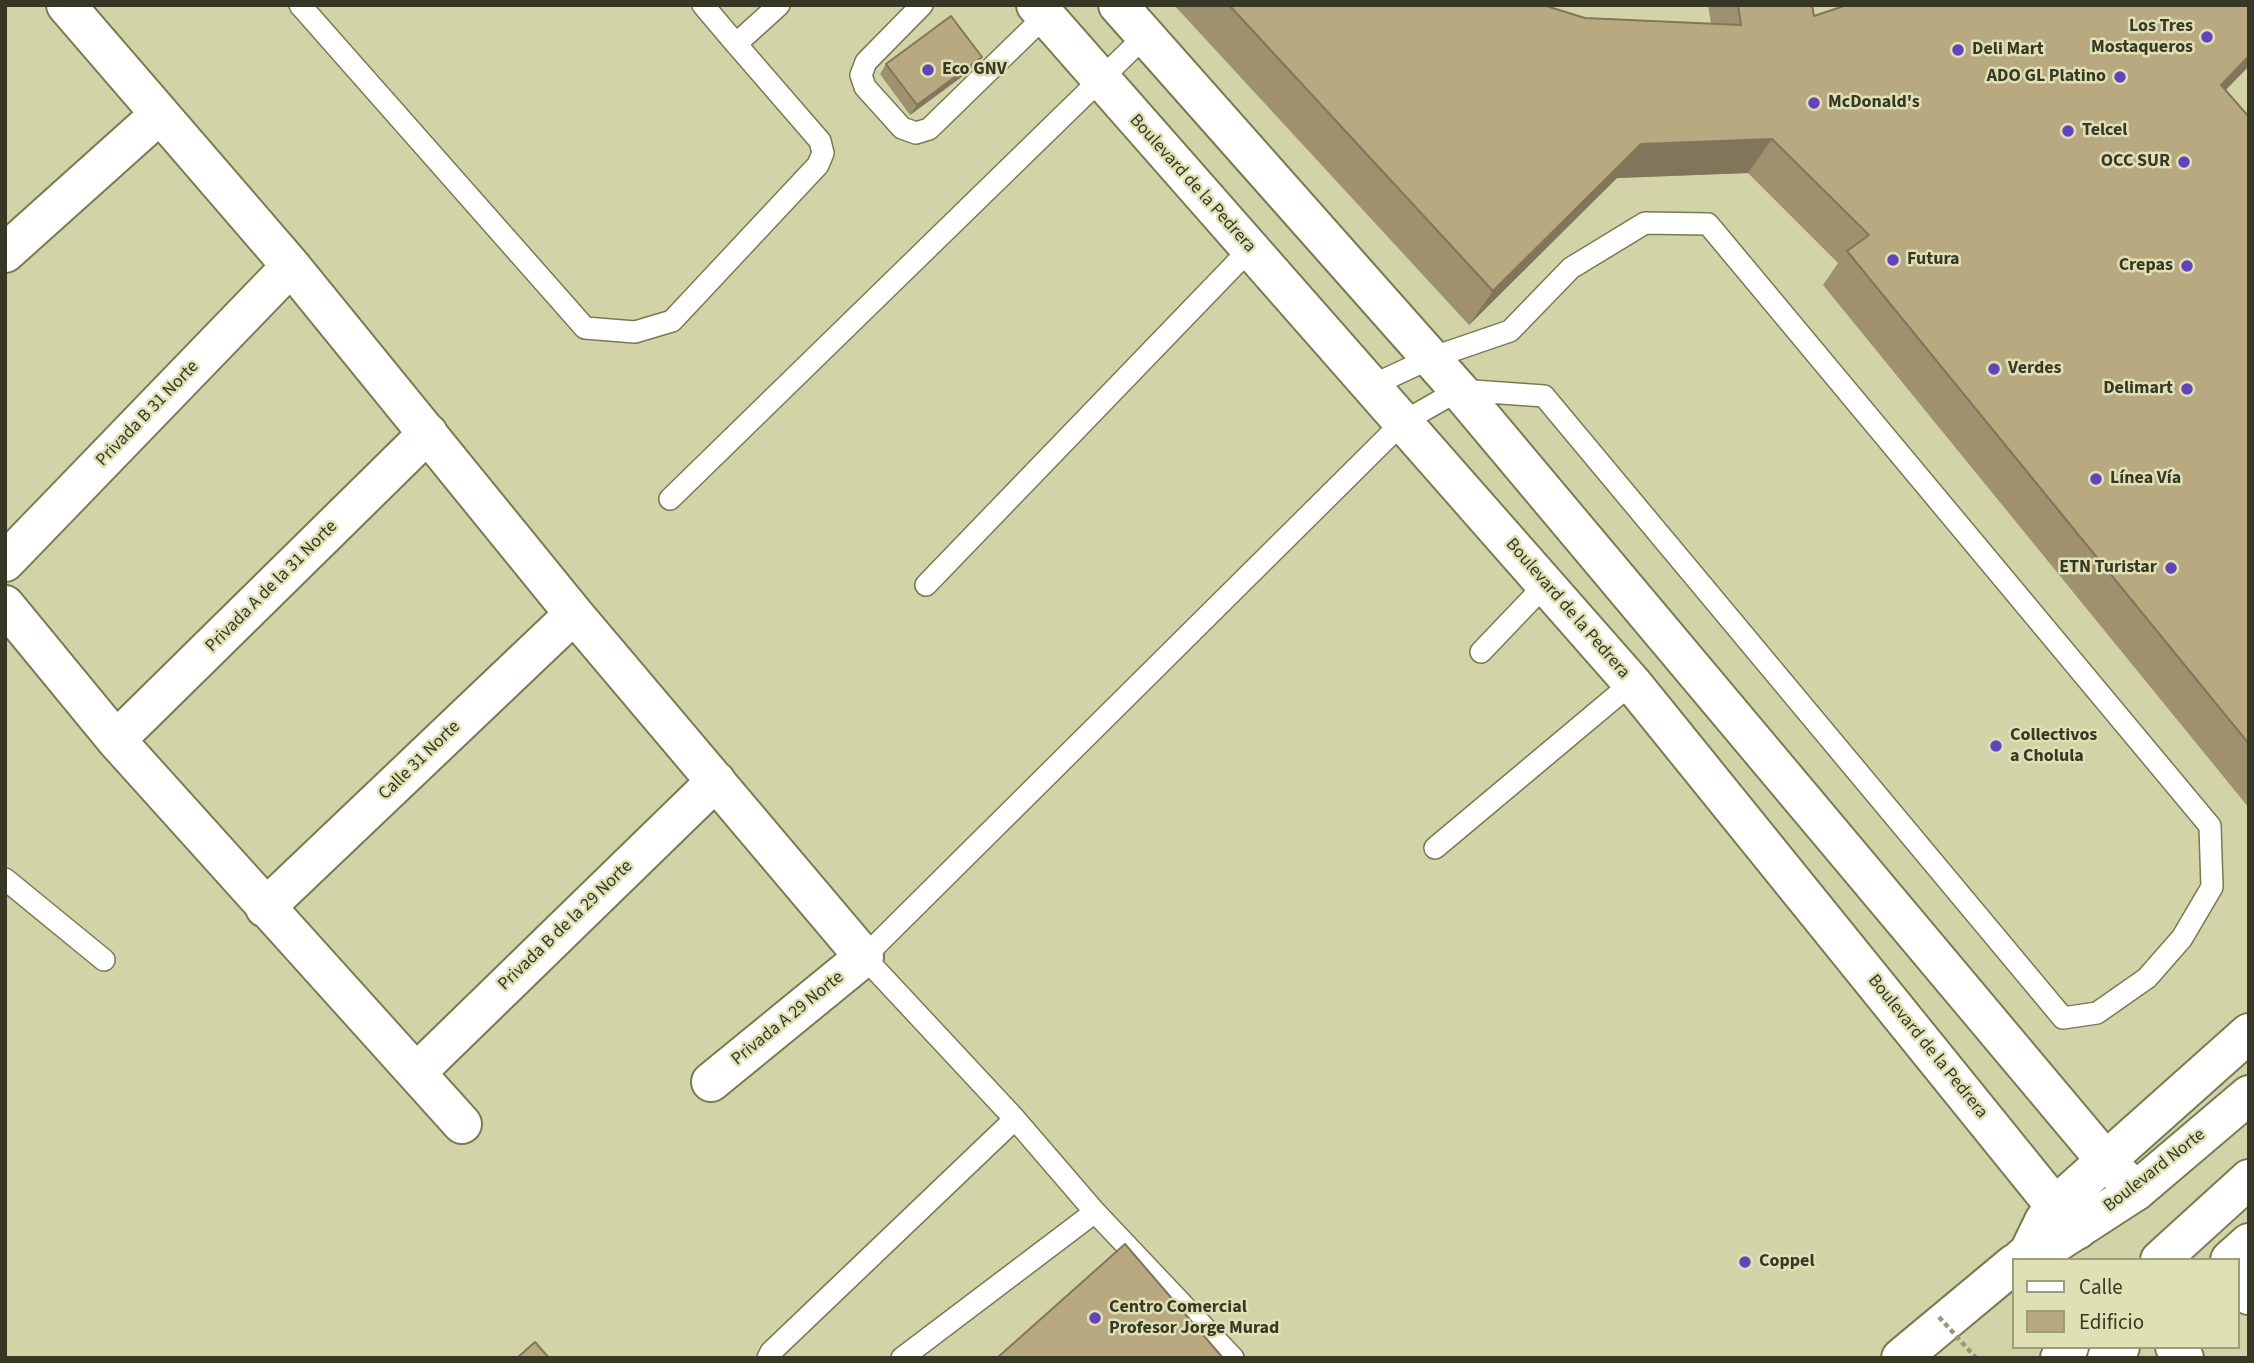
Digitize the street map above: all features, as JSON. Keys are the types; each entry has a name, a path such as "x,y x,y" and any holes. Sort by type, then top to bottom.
{"street":[{"path":"66,5 291,266 574,614 864,957"},
{"path":"1118,5 1459,390 2106,1161 2136,1191"},
{"name":"Boulevard de la Pedrera","path":"1041,10 1632,684 2066,1218"},
{"path":"5,253 160,114"},
{"name":"Privada B 31 Norte","path":"5,562 291,266"},
{"name":"Privada A de la 31 Norte","path":"116,740 428,433"},
{"path":"5,605 116,740 462,1124"},
{"name":"Calle 31 Norte","path":"265,908 574,614"},
{"name":"Privada B de la 29 Norte","path":"416,1072 716,781"},
{"name":"Privada A 29 Norte","path":"711,1082 864,957"},
{"path":"2022,1258 2044,1221 2066,1218 2106,1161 2246,1029"},
{"name":"Boulevard Norte","path":"2066,1218 2136,1191 2249,1095"},
{"path":"2162,1258 2249,1180"},
{"path":"2232,1258 2249,1243"},
{"path":"1901,1358 2012,1266"}],"lane":[{"path":"300,5 585,328 635,332 672,321 818,165 823,153 820,141 704,5"},
{"path":"736,44 779,5"},
{"path":"922,5 866,62 861,75 865,88 902,128 916,133 929,129 1041,10"},
{"path":"670,499 1145,36"},
{"path":"1233,1358 1095,1212 1014,1119 864,957 1403,422 1459,390 1544,396 2063,1018 2097,1013 2147,978 2182,938 2212,887 2210,826 1708,225 1645,223 1571,268 1510,331 1431,358 1371,386"},
{"path":"926,585 1250,249"},
{"path":"1481,652 1545,585"},
{"path":"1435,848 1632,684"},
{"path":"5,879 104,960"},
{"path":"768,1358 771,1352 1014,1119"},
{"path":"902,1358 1095,1212"}],"path":[{"path":"1940,1317 1976,1358"}],"building":[{"path":"1229,5 1543,5 1585,18 1741,25 1738,5 1812,5 1814,16 1847,5 2249,5 2249,56 2221,85 2249,117 2249,744 1847,251 1869,235 1772,139 1641,144 1493,291"},
{"name":"Eco GNV","path":"951,16 982,57 917,105 886,64"},
{"path":"1125,1244 1223,1358 997,1358"},
{"path":"535,1342 549,1358 517,1358"}],"place":[{"name":"Los Tres Mostaqueros","path":"2207,37"},
{"name":"Deli Mart","path":"1958,50"},
{"name":"Eco GNV","path":"928,70"},
{"name":"ADO GL Platino","path":"2120,77"},
{"name":"McDonald's","path":"1814,103"},
{"name":"Telcel","path":"2068,131"},
{"name":"OCC SUR","path":"2184,162"},
{"name":"Futura","path":"1893,260"},
{"name":"Crepas","path":"2187,266"},
{"name":"Verdes","path":"1994,369"},
{"name":"Delimart","path":"2187,389"},
{"name":"Línea Vía","path":"2096,479"},
{"name":"ETN Turistar","path":"2171,568"},
{"name":"Collectivos a Cholula","path":"1996,746"},
{"name":"Coppel","path":"1745,1262"},
{"name":"Centro Comercial Profesor Jorge Murad","path":"1095,1318"}]}
